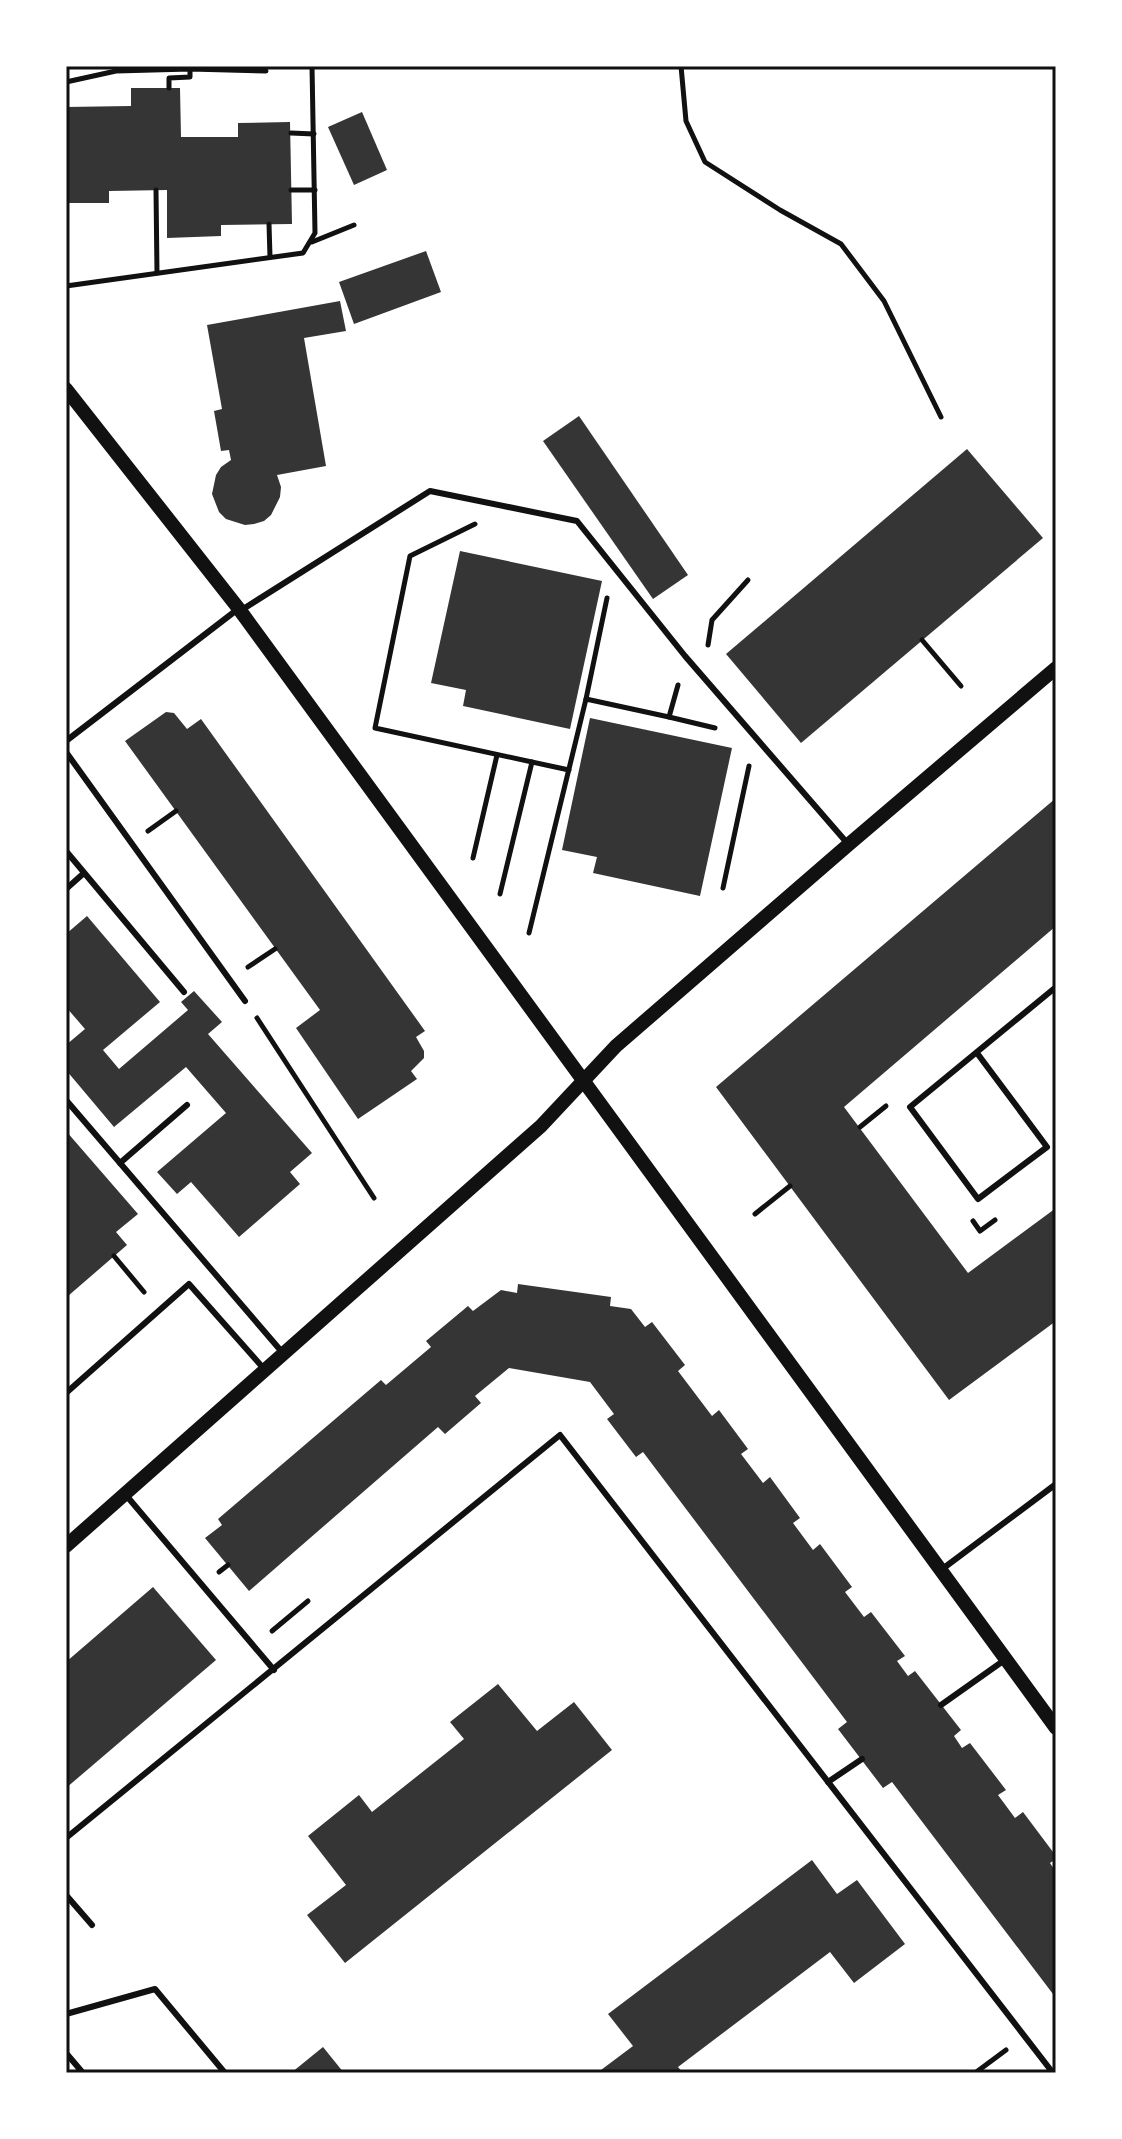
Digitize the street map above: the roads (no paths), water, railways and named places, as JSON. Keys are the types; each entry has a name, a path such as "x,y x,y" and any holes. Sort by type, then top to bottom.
{"street":[{"path":"66,389 240,610 1056,1728"},
{"path":"66,1546 541,1126 616,1046 1056,668"}],"lane":[{"path":"66,741 240,610 430,491 577,521 685,656 848,845"},
{"path":"66,752 245,1001"},
{"path":"66,851 184,992"},
{"path":"66,889 84,873"},
{"path":"977,1053 1047,1147 978,1199 910,1107 1056,987"},
{"path":"66,1100 283,1354"},
{"path":"120,1163 187,1105"},
{"path":"66,1393 189,1284 265,1370"},
{"path":"66,1838 560,1435 1053,2073"},
{"path":"941,1570 1056,1484"},
{"path":"125,1494 274,1670"},
{"path":"941,1705 1006,1659"},
{"path":"828,1782 862,1759"},
{"path":"66,1895 92,1925"},
{"path":"66,2014 155,1989 225,2073"},
{"path":"66,2053 83,2073"}]}
